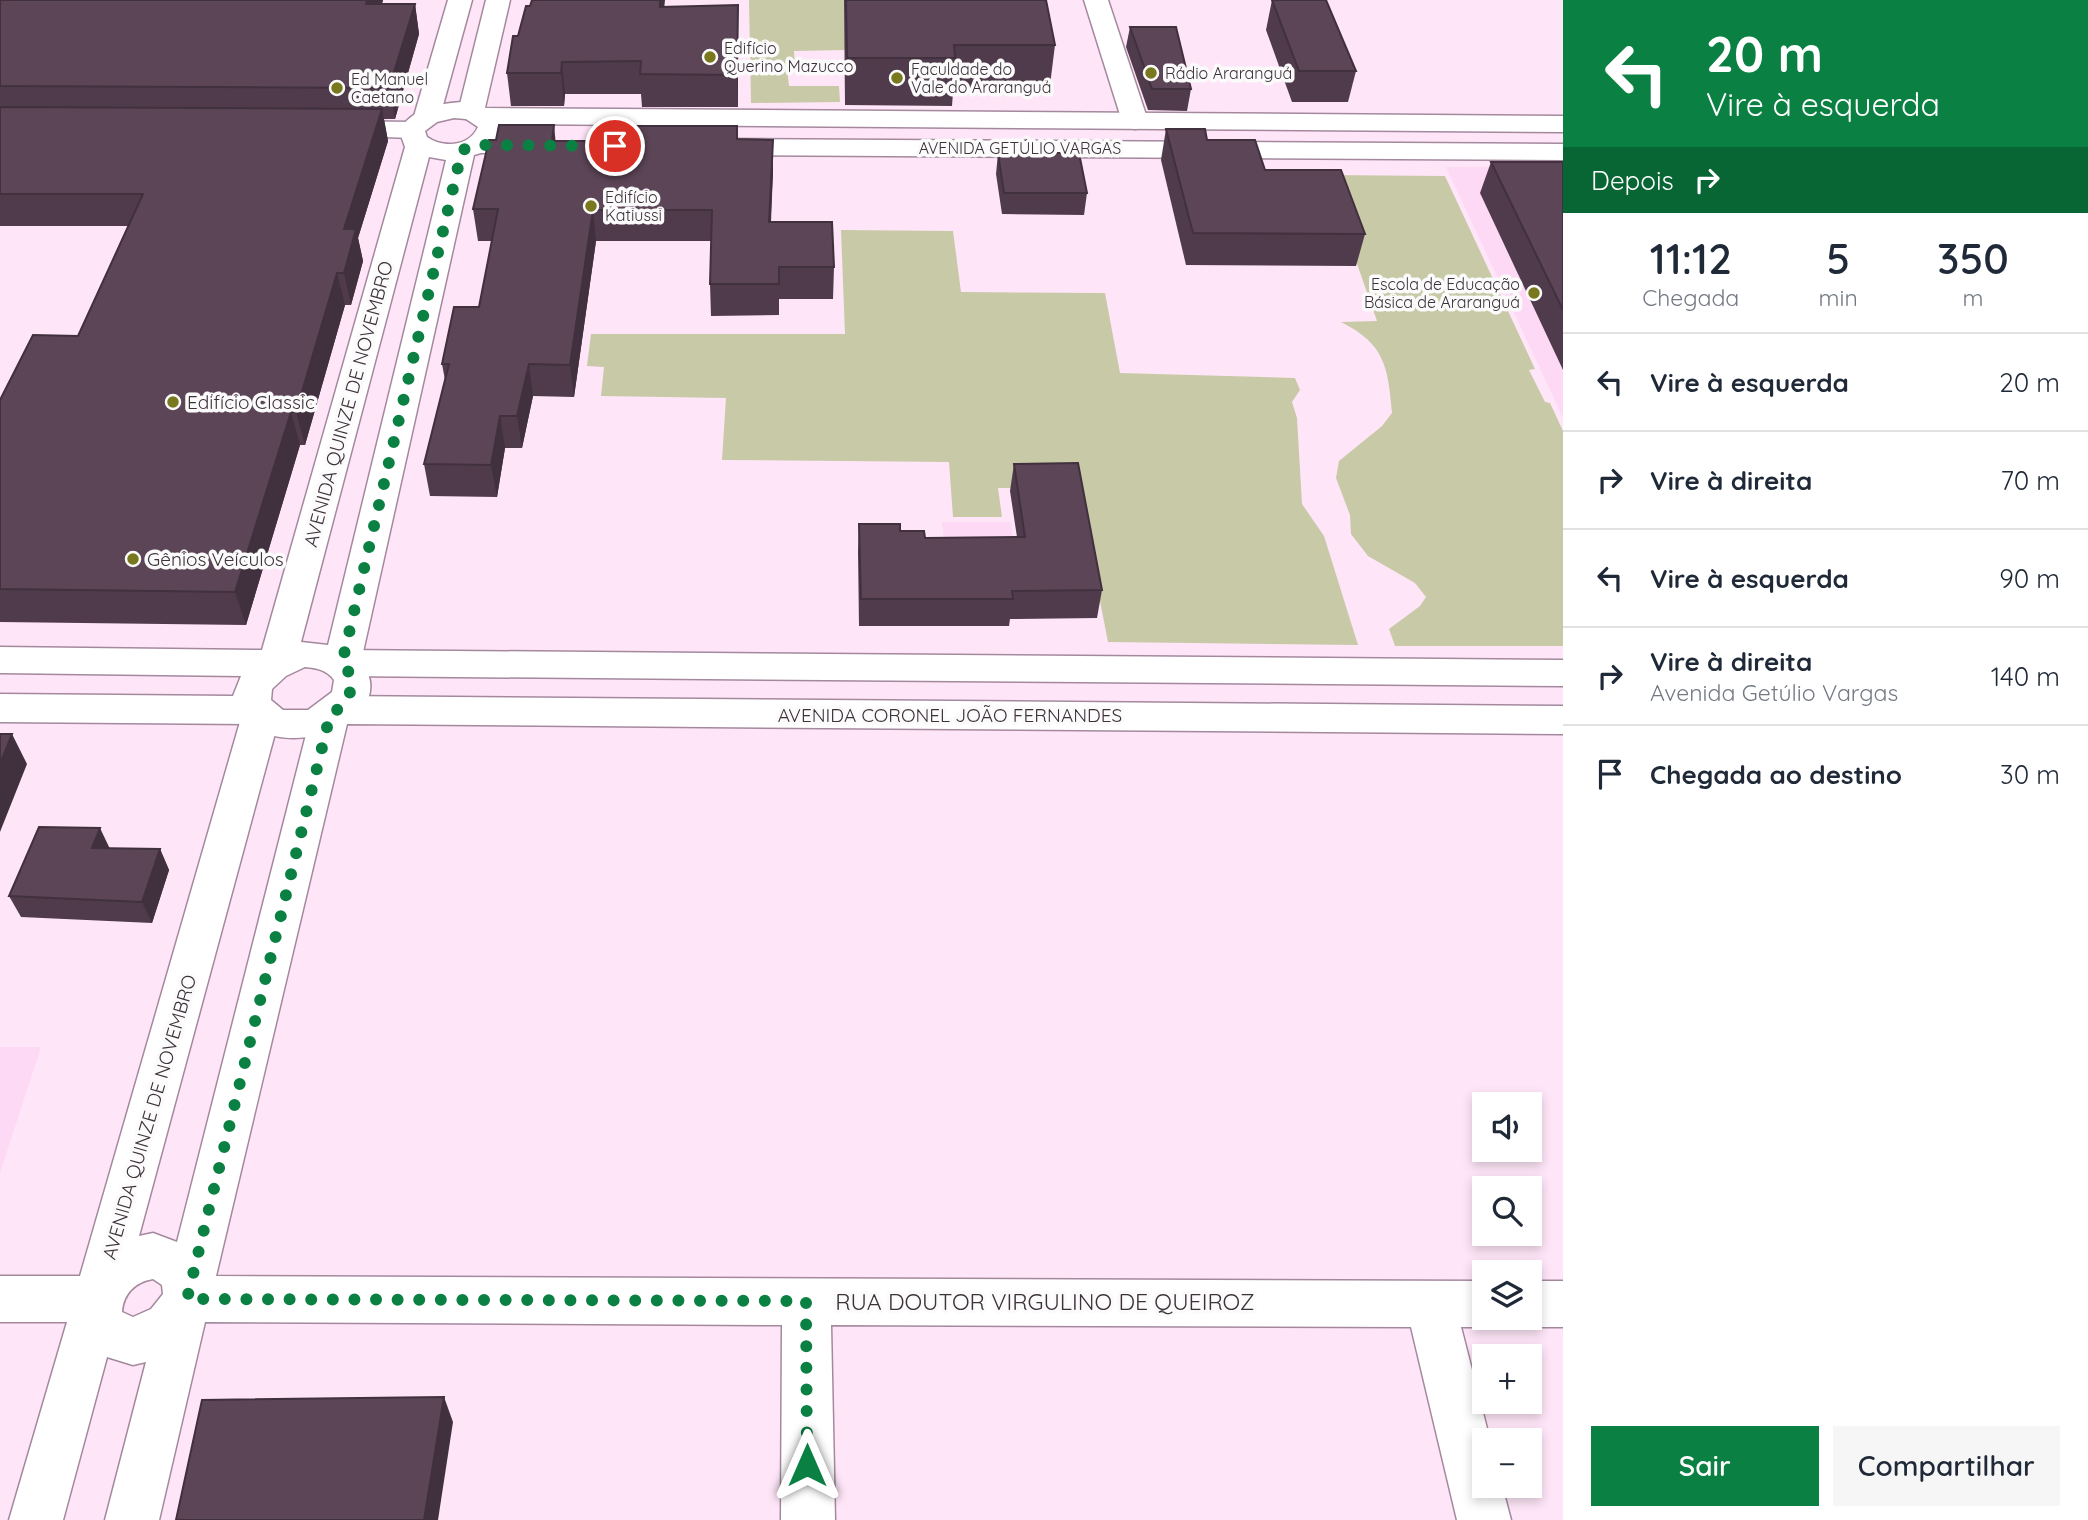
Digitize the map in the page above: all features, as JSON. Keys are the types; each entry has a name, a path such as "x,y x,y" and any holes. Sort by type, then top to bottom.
{"street":[{"name":"AVENIDA QUINZE DE NOVEMBRO","path":"277,663 420,130 460,0"},
{"path":"342,663 470,147 485,139 491,127 477,114 498,0"},
{"path":"1096,0 1135,121"},
{"name":"AVENIDA GETÚLIO VARGAS","path":"420,130 449,111 477,114 1563,124"},
{"path":"316,129 420,130 438,151 470,147 561,146"},
{"name":"AVENIDA GETÚLIO VARGAS","path":"700,146 1563,152"},
{"path":"312,654 332,657 342,663 353,680 346,701 334,713 301,725 272,721 259,712 253,701 253,690 266,670 290,657 312,654"},
{"path":"0,660 277,663"},
{"path":"342,663 1563,673"},
{"path":"0,708 259,712"},
{"name":"AVENIDA QUINZE DE NOVEMBRO","path":"36,1520 259,712"},
{"path":"132,1520 334,713"},
{"name":"AVENIDA CORONEL JOÃO FERNANDES","path":"334,713 1563,720"},
{"path":"0,1299 98,1299 103,1286 125,1265 153,1256 166,1258 185,1273 187,1299"},
{"name":"RUA DOUTOR VIRGULINO DE QUEIROZ","path":"187,1299 1472,1304"},
{"path":"806,1301 808,1520"},
{"path":"1430,1304 1484,1520"},
{"path":"1542,1304 1563,1304"}],"shaded area":[{"name":"Escola de Educação Básica de Araranguá","path":"1446,167 1563,167 1563,418"},
{"path":"942,522 1011,522 1014,551 945,551"},
{"path":"0,1047 41,1047 0,1173"}],"green space":[{"path":"749,0 844,0 845,50 794,51 795,68 787,69 789,86 839,86 840,102 751,103"},
{"path":"1326,175 1445,176 1535,369 1529,370 1545,402 1550,403 1563,431 1563,646 1395,646 1389,629 1420,606 1426,597 1415,583 1368,556 1351,534 1350,515 1336,478 1339,461 1382,426 1392,413 1389,382 1382,358 1367,339 1341,322 1377,321"},
{"path":"841,230 953,231 961,292 1105,293 1120,373 1295,378 1300,390 1292,402 1297,418 1302,504 1324,536 1358,645 1108,642 1078,488 998,488 1002,517 953,517 949,462 722,460 726,398 601,396 604,367 587,366 591,334 845,334"}],"building":[{"path":"0,0 367,0 366,4 415,4 389,88 0,86"},
{"path":"532,0 660,0 660,7 738,5 737,75 640,74 641,61 562,62 561,73 507,73 513,36 518,36 526,6 530,6"},
{"path":"846,0 1046,0 1055,45 954,45 955,58 847,58"},
{"path":"1272,0 1326,0 1356,71 1299,71"},
{"path":"1130,27 1176,27 1191,89 1152,89"},
{"path":"0,107 382,109 344,229 356,229 344,273 337,273 296,412 291,412 235,592 0,589 0,400 33,335 78,336 143,194 0,194"},
{"path":"499,125 554,125 552,141 634,141 636,126 737,126 737,139 773,140 769,222 832,222 834,267 779,267 779,284 710,284 712,210 593,210 570,365 529,364 517,416 500,416 491,465 424,464 449,364 442,364 454,307 479,307 498,209 473,209 489,140 496,140"},
{"path":"1166,129 1205,129 1207,140 1255,140 1265,170 1341,170 1365,234 1193,233"},
{"path":"998,153 1079,153 1087,193 1004,193"},
{"path":"1491,162 1563,162 1563,310"},
{"path":"1078,463 1102,590 1012,591 1013,599 861,599 859,524 900,524 900,531 924,531 925,538 1025,537 1014,464"},
{"path":"0,734 12,734 0,764"},
{"path":"39,827 100,828 92,848 160,849 142,902 9,896"},
{"path":"444,1397 424,1520 176,1520 202,1400"}],"place":[{"name":"Edifício Querino Mazucco","path":"710,57"},
{"name":"Rádio Araranguá","path":"1151,73"},
{"name":"Faculdade do Vale do Araranguá","path":"897,78"},
{"name":"Ed Manuel Caetano","path":"337,88"},
{"name":"Edifício Katiussi","path":"591,206"},
{"name":"Escola de Educação Básica de Araranguá","path":"1534,293"},
{"name":"Edifício Classic","path":"173,402"},
{"name":"Gênios Veículos","path":"133,559"}],"route":[{"path":"615,146 477,145 462,150 342,663 353,680 351,690 346,701 330,715 187,1299 806,1301 807,1465"}]}
